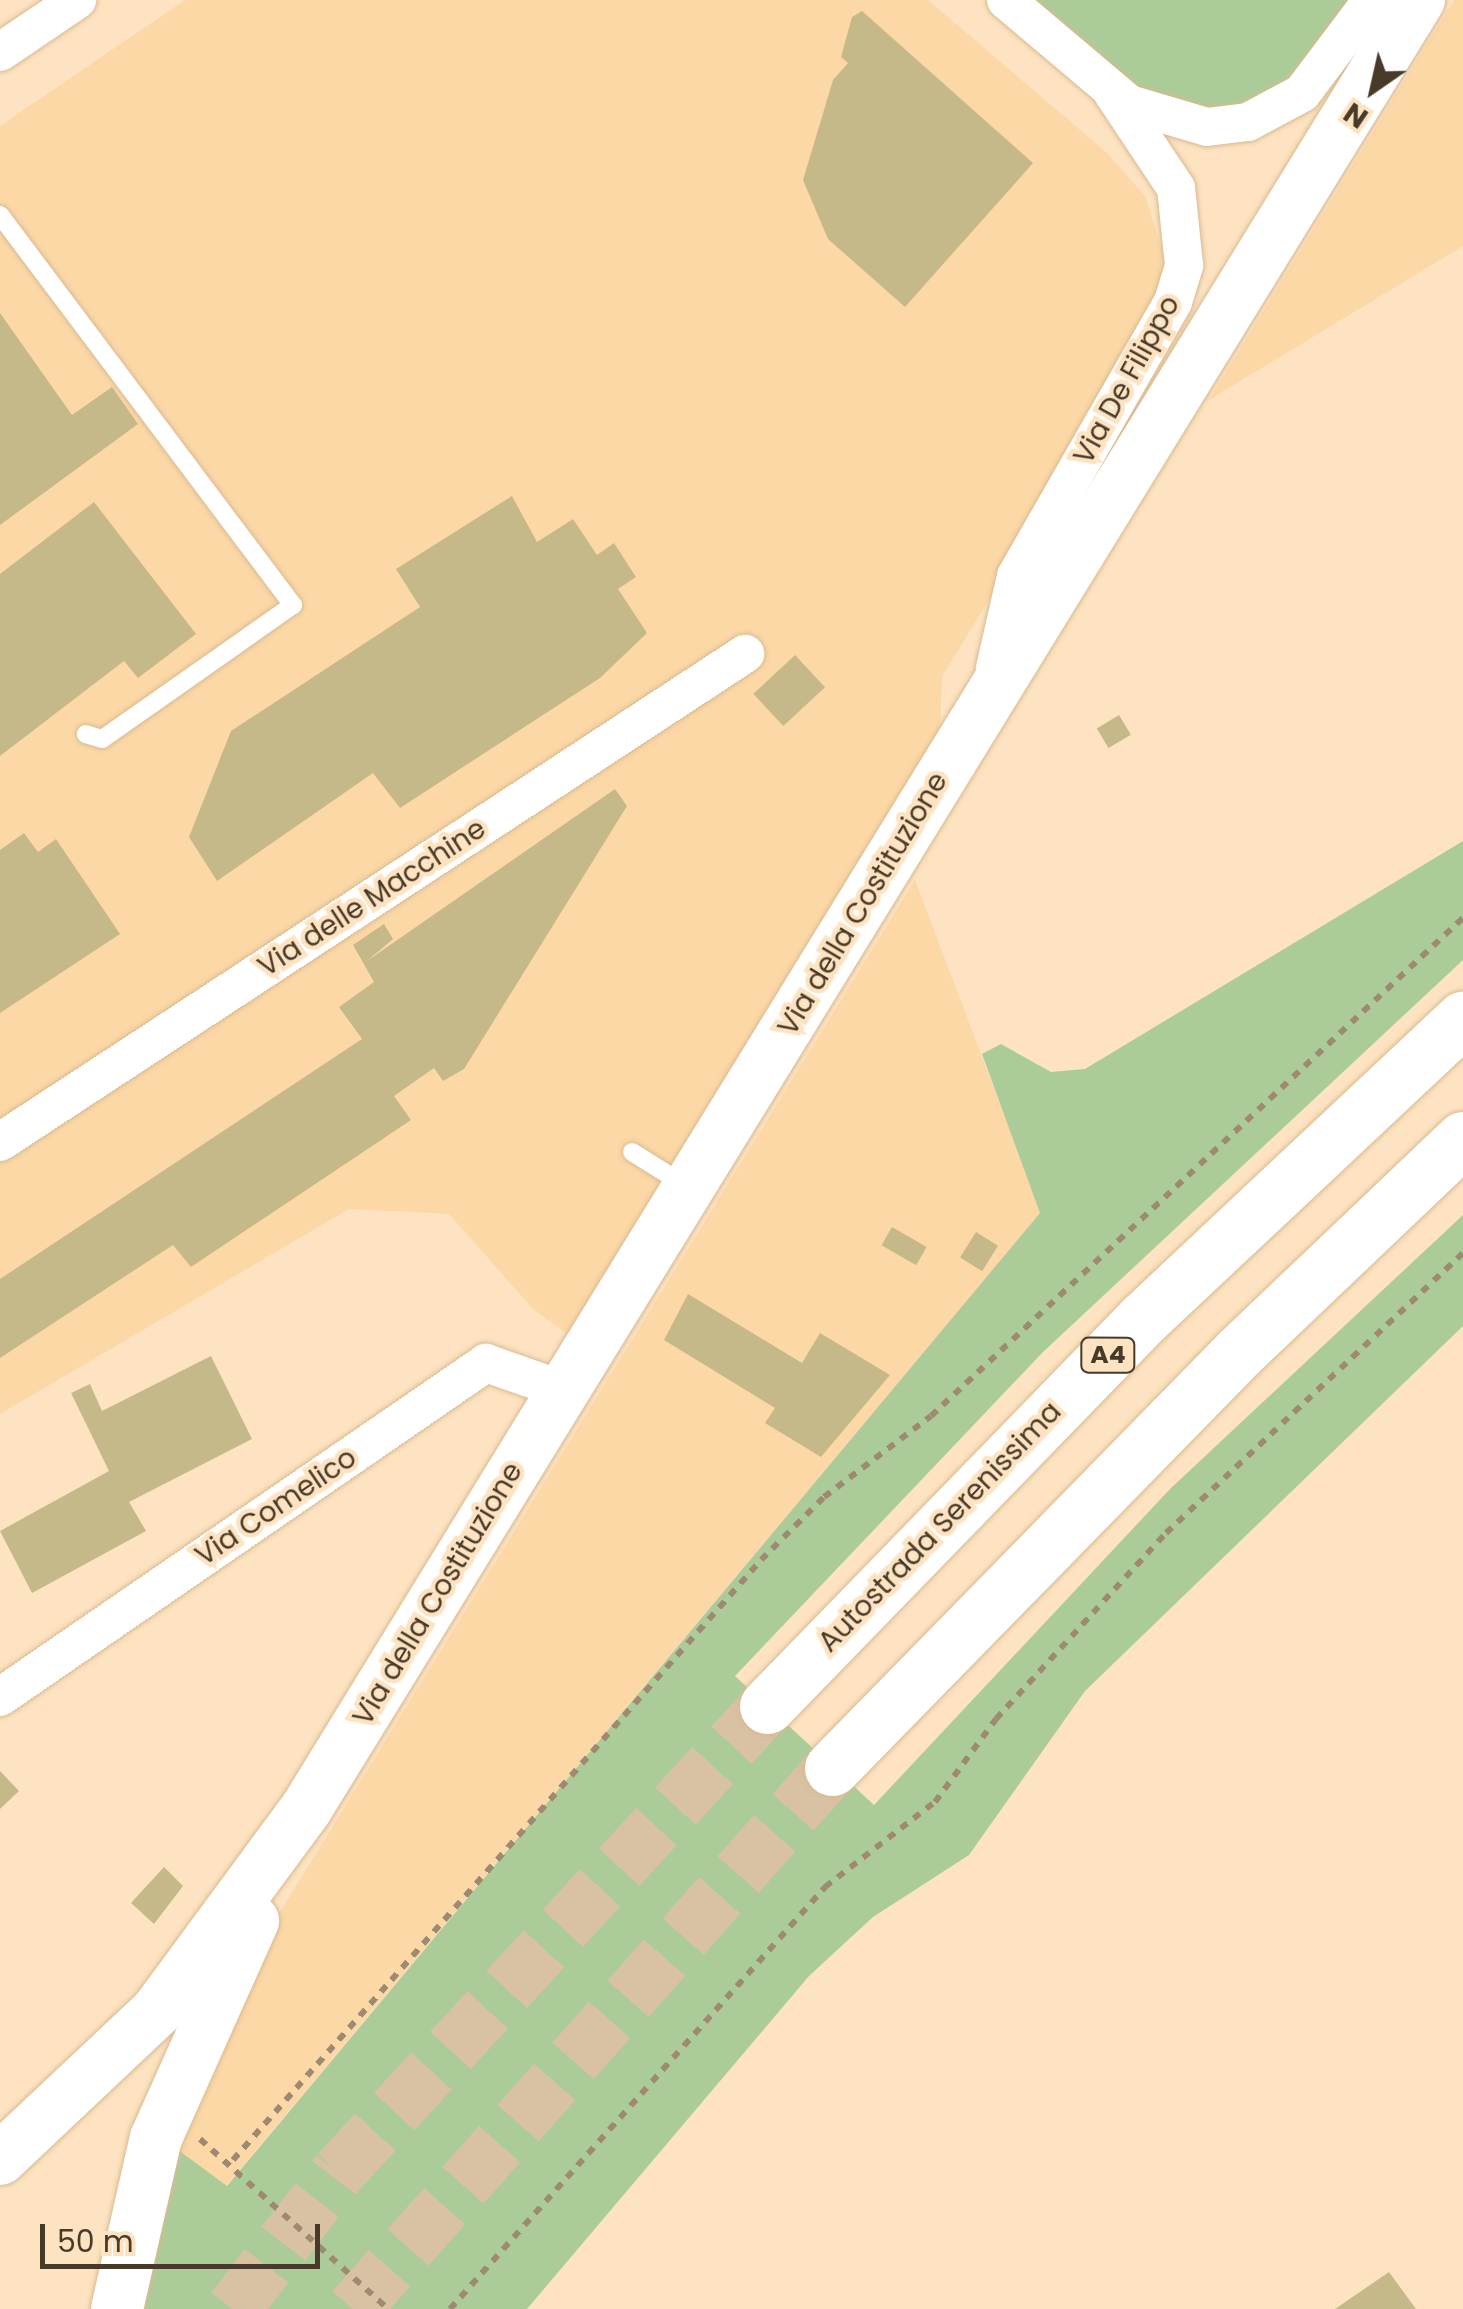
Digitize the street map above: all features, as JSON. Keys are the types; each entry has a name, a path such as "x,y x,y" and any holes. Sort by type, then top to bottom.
{"highway":[{"name":"Autostrada Serenissima","path":"767,1706 1144,1319 1463,1018"},
{"path":"832,1768 1224,1366 1463,1139"}],"main road":[{"name":"Via della Costituzione","path":"306,1809 1419,0"},
{"path":"117,2309 166,2116 306,1809"},
{"path":"0,2160 157,2011 306,1809"}],"street":[{"path":"0,52 77,0"},
{"path":"1006,0 1112,92 1186,125 1248,122 1317,80 1372,0"},
{"name":"Via De Filippo","path":"990,694 1016,576 1173,302 1184,265 1176,188 1112,92"},
{"name":"Via delle Macchine","path":"0,1142 745,654"},
{"name":"Via Comelico","path":"0,1697 486,1363 562,1390"}],"lane":[{"path":"0,216 293,605 102,739 86,734"},
{"path":"632,1152 690,1188"}],"path":[{"path":"233,2160 761,1560 824,1497 931,1416 1463,918"},
{"path":"450,2309 825,1887 935,1802 996,1719 1154,1546 1463,1252"},
{"path":"166,2116 233,2160 388,2309"}],"shaded area":[{"path":"185,0 928,0 1107,153 1145,196 1169,271 1129,368 942,677 939,757 579,1342 534,1310 449,1214 349,1209 0,1414 0,126"},
{"path":"1454,0 1463,0 1463,246 1209,400"},
{"path":"915,880 1041,1212 226,2186 177,2149 269,1930"}],"green space":[{"path":"1021,0 1359,0 1276,109 1170,119"},
{"path":"1463,841 1463,960 1043,1352 735,1676 874,1805 1170,1489 1463,1215 1463,1326 1085,1691 969,1855 873,1917 809,1976 527,2309 135,2309 177,2149 227,2186 1040,1213 982,1054 1001,1044 1051,1072 1085,1069"}],"building":[{"path":"862,11 1033,163 905,307 828,239 803,180 833,80 848,63 841,57 852,17"},
{"path":"0,313 72,415 112,387 138,424 0,525"},
{"path":"512,496 537,542 573,519 597,555 614,543 636,577 618,589 647,633 600,678 400,808 373,773 217,881 189,837 231,731 420,607 396,569"},
{"path":"94,502 196,634 138,678 124,661 0,756 0,574"},
{"path":"795,655 825,687 783,726 753,694"},
{"path":"1119,715 1131,735 1109,748 1097,728"},
{"path":"615,789 627,806 464,1069 443,1081 434,1068 394,1096 411,1120 191,1267 173,1245 0,1358 0,1279 362,1039 339,1007 374,982 353,945 384,924 393,939 367,961"},
{"path":"24,833 38,852 56,839 120,934 0,1013 0,850"},
{"path":"892,1227 927,1247 916,1265 882,1245"},
{"path":"976,1232 998,1246 982,1271 960,1257"},
{"path":"688,1294 802,1363 820,1333 890,1375 821,1457 765,1423 775,1408 664,1340"},
{"path":"211,1356 252,1439 129,1502 146,1531 32,1593 0,1531 109,1471 71,1393 90,1384 102,1411"},
{"path":"0,1771 19,1791 0,1809"},
{"path":"164,1867 183,1886 154,1924 131,1903"},
{"path":"1389,2272 1416,2309 1335,2309"}],"tunnel":[{"path":"233,2309 338,2172 767,1706"},
{"path":"353,2309 832,1768"}]}
